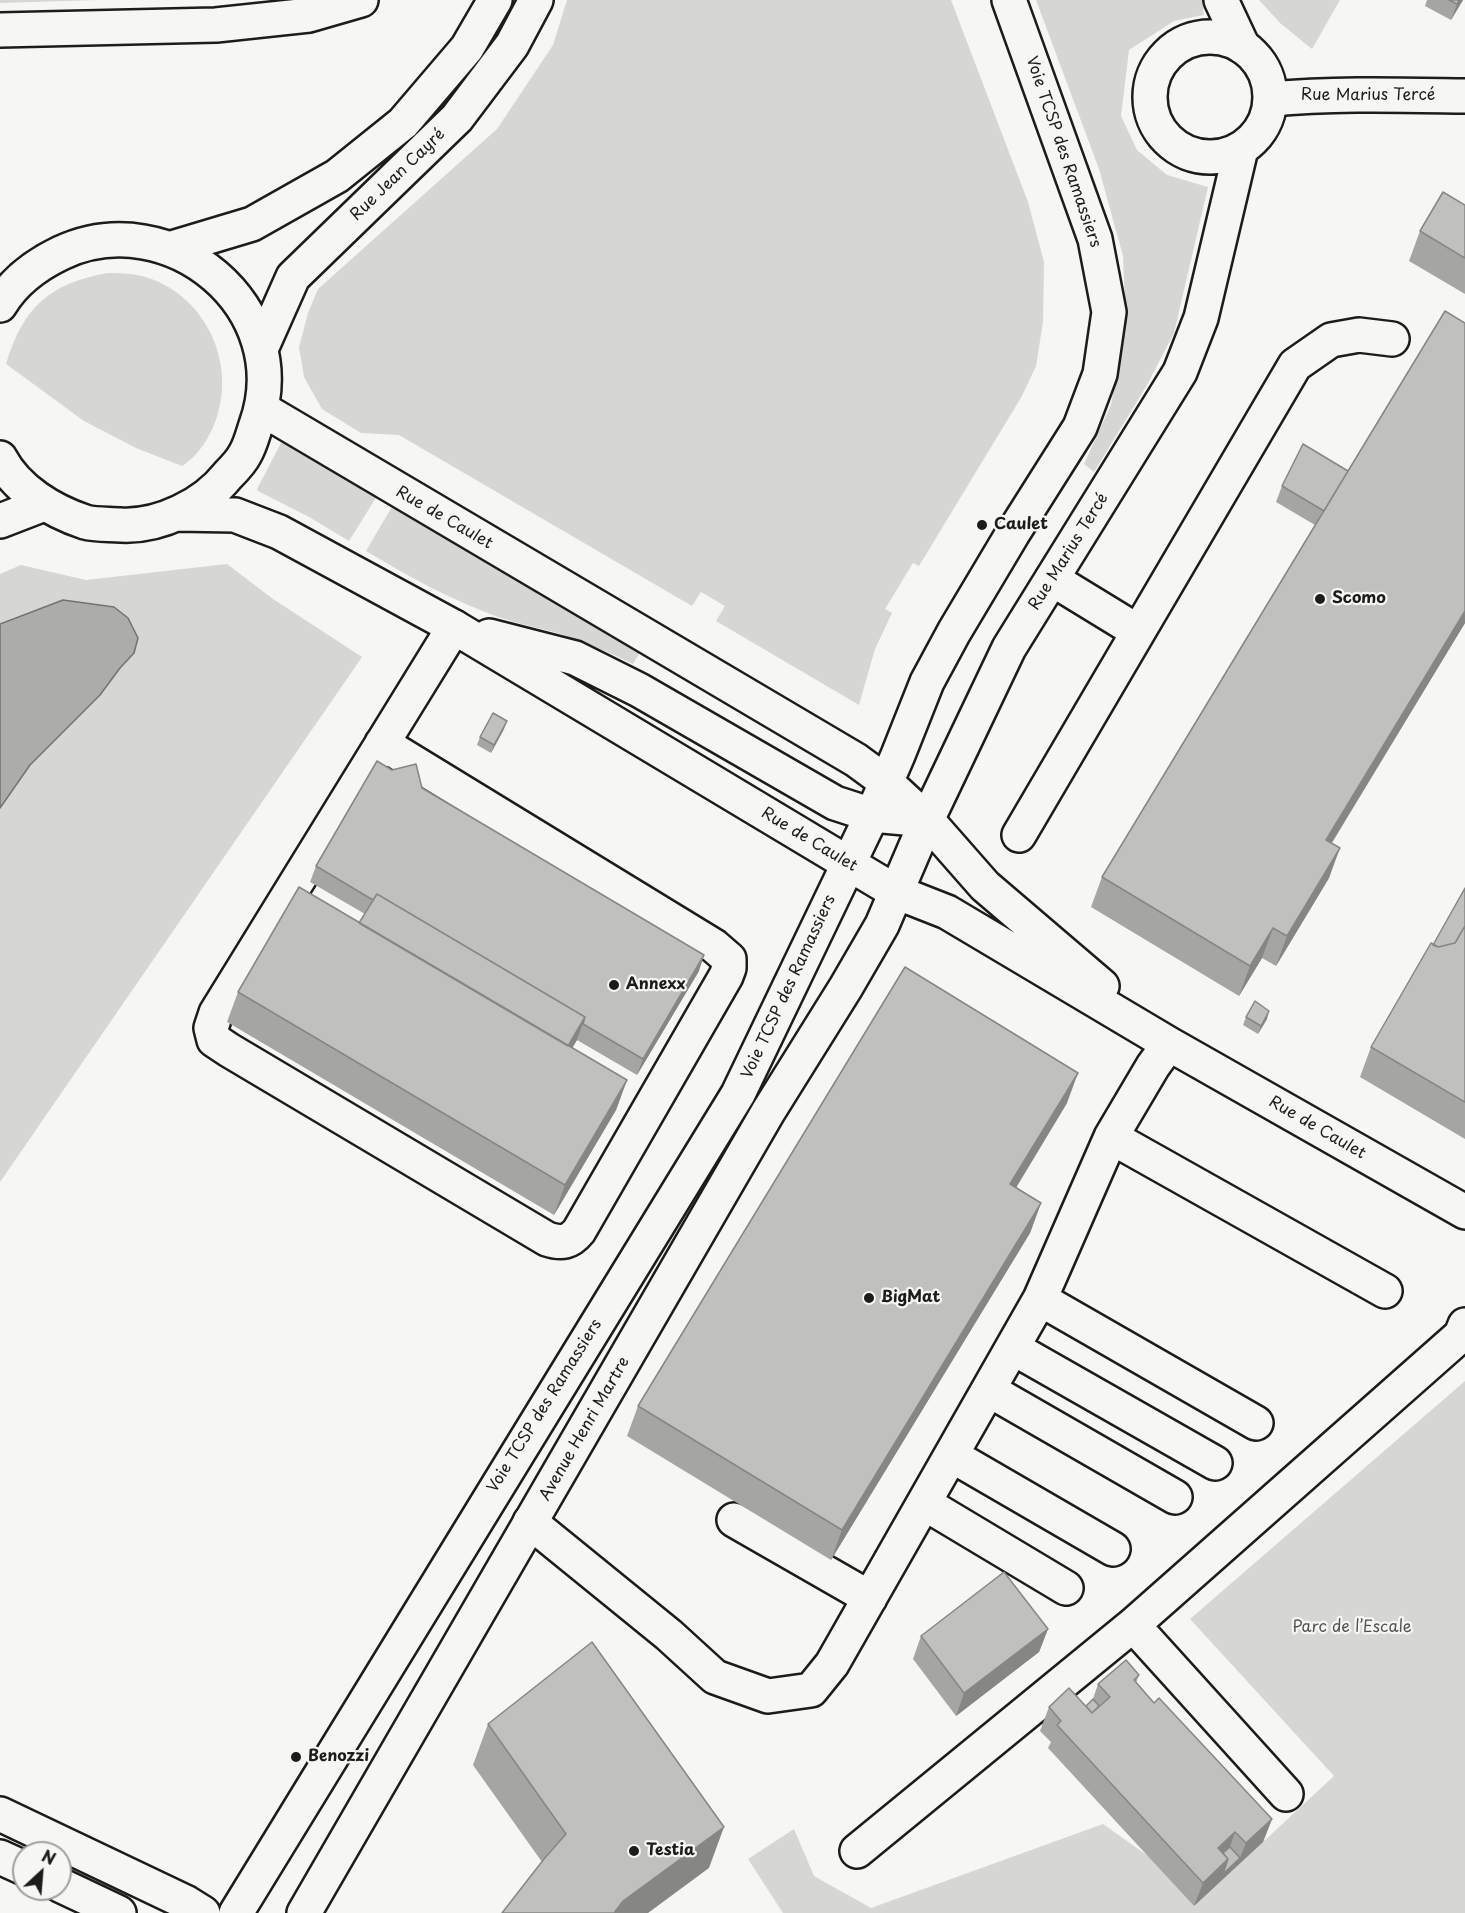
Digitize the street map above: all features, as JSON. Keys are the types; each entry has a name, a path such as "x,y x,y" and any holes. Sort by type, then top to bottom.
{"main road":[{"path":"0,30 216,25 309,15 361,0"},
{"name":"Rue Jean Cayré","path":"172,248 252,224 337,176 403,123 467,48 495,0"},
{"name":"Rue Jean Cayré","path":"261,349 294,278 457,118 512,45 536,0"},
{"name":"Voie TCSP des Ramassiers","path":"236,1913 738,1094 872,815 927,682 1007,543 1080,427 1100,374 1109,312 1095,239 1010,0"},
{"path":"1221,0 1244,46 1259,61 1268,79 1271,99 1267,118 1257,136 1241,149 1222,156 1202,157 1183,152 1167,140 1156,125 1150,106 1150,87 1156,69 1167,53 1183,43 1203,37 1224,38 1244,46"},
{"name":"Rue Marius Tercé","path":"1271,99 1368,94 1465,96"},
{"name":"Rue Marius Tercé","path":"869,946 882,925 927,820 1009,648 1180,372 1201,318 1241,149"},
{"path":"0,305 6,294 37,264 80,244 126,239 172,248 203,265 229,288 249,317 261,349 264,379 262,409 246,453 216,489 177,514 133,525 87,522 44,504 7,471 0,458"},
{"path":"0,265 37,264"},
{"path":"1019,835 1295,364 1331,340 1359,335 1392,339"},
{"name":"Rue de Caulet","path":"262,409 392,488 856,760 886,782 927,820 985,886 1169,1044"},
{"path":"0,521 44,504"},
{"name":"Rue de Caulet","path":"177,514 235,515 279,532 454,627 896,892 947,912 1169,1044 1465,1212"},
{"path":"1052,579 1137,631"},
{"path":"382,743 714,946 729,959 726,976 573,1239 557,1243 548,1239 214,1040 211,1028 216,1013 382,743 454,627"},
{"name":"Rue de Caulet","path":"454,627 575,658 639,690 835,803 872,815 927,820"},
{"name":"Avenue Henri Martre","path":"304,1913 768,1112 869,946"},
{"path":"530,1522 669,1635 715,1677 768,1696 811,1690 832,1664 1013,1348 1040,1299 1112,1137 1153,1066 1169,1044"},
{"path":"1112,1137 1386,1291"},
{"path":"1040,1299 1256,1424"},
{"path":"857,1851 1133,1625 1461,1335 1465,1325"},
{"path":"1013,1348 1215,1463"},
{"path":"989,1390 1175,1497"},
{"path":"951,1455 1113,1549"},
{"path":"924,1503 1066,1588"},
{"path":"734,1520 870,1598"},
{"path":"1133,1625 1286,1794"},
{"path":"0,1814 187,1903 203,1913"},
{"path":"72,1891 119,1913"}],"green space":[{"path":"0,0 97,0 0,3"},
{"path":"567,0 951,0 1028,202 1044,262 1043,322 1036,366 1022,396 919,566 913,563 885,609 892,613 875,649 859,705 716,621 725,606 701,592 692,606 399,435 361,433 322,409 304,377 299,347 308,313 318,289 497,129 553,45"},
{"path":"1036,0 1202,0 1204,15 1174,21 1129,50 1121,116 1137,150 1167,175 1208,187 1174,333 1147,385 1094,472 1084,464 1111,405 1126,326 1123,256 1099,169"},
{"path":"1259,0 1340,0 1312,49 1280,23"},
{"path":"108,273 131,274 154,280 175,291 192,306 206,324 216,345 221,367 222,390 218,413 205,442 195,456 182,466 136,448 84,421 6,364 21,327 42,301 70,283"},
{"path":"286,439 377,496 349,541 258,491 282,441"},
{"path":"393,505 640,652 633,664 570,637 506,619 464,603 366,551"},
{"path":"227,564 273,599 362,657 0,1182 0,574 21,565 86,580"},
{"name":"Parc de l’Escale","path":"1465,1381 1465,1913 783,1913 748,1859 794,1829 814,1876 871,1908 1103,1824 1151,1858 1194,1906 1334,1776 1190,1619"}],"shaded area":[{"path":"63,600 114,607 128,618 138,638 134,653 100,695 30,765 0,808 0,624"}],"building":[{"path":"1443,192 1465,205 1465,258 1420,231"},
{"path":"1445,311 1465,323 1465,611 1326,840 1340,848 1287,936 1273,928 1250,966 1102,877"},
{"path":"1303,444 1348,471 1324,511 1282,486"},
{"path":"493,713 507,721 494,745 480,737"},
{"path":"377,761 392,770 416,764 422,788 704,955 643,1059 583,1024 585,1017 377,894 373,900 316,866"},
{"path":"299,887 627,1080 565,1185 238,992"},
{"path":"1465,888 1465,926 1455,943 1438,947 1433,945"},
{"path":"377,894 585,1017 568,1046 359,923"},
{"path":"1465,926 1465,1102 1371,1047 1431,943 1438,947 1455,943"},
{"path":"905,967 1078,1073 1010,1184 1041,1203 842,1530 638,1406"},
{"path":"1255,1001 1269,1011 1261,1026 1246,1017"},
{"path":"1004,1572 1048,1629 964,1693 921,1636"},
{"path":"592,1642 724,1827 623,1901 614,1913 502,1913 566,1834 488,1724"},
{"path":"1126,1660 1139,1675 1134,1680 1154,1703 1159,1698 1272,1819 1246,1843 1235,1832 1218,1848 1228,1859 1203,1883 1057,1725 1061,1721 1049,1707 1069,1688 1092,1713 1110,1697 1098,1684"},
{"path":"1093,1699 1099,1706 1092,1713 1086,1706"},
{"path":"1230,1847 1240,1858 1223,1874 1228,1859 1223,1853"}],"place":[{"name":"Caulet","path":"982,525"},
{"name":"Scomo","path":"1320,599"},
{"name":"Annexx","path":"614,985"},
{"name":"BigMat","path":"869,1298"},
{"name":"Benozzi","path":"296,1757"},
{"name":"Testia","path":"634,1851"}]}
